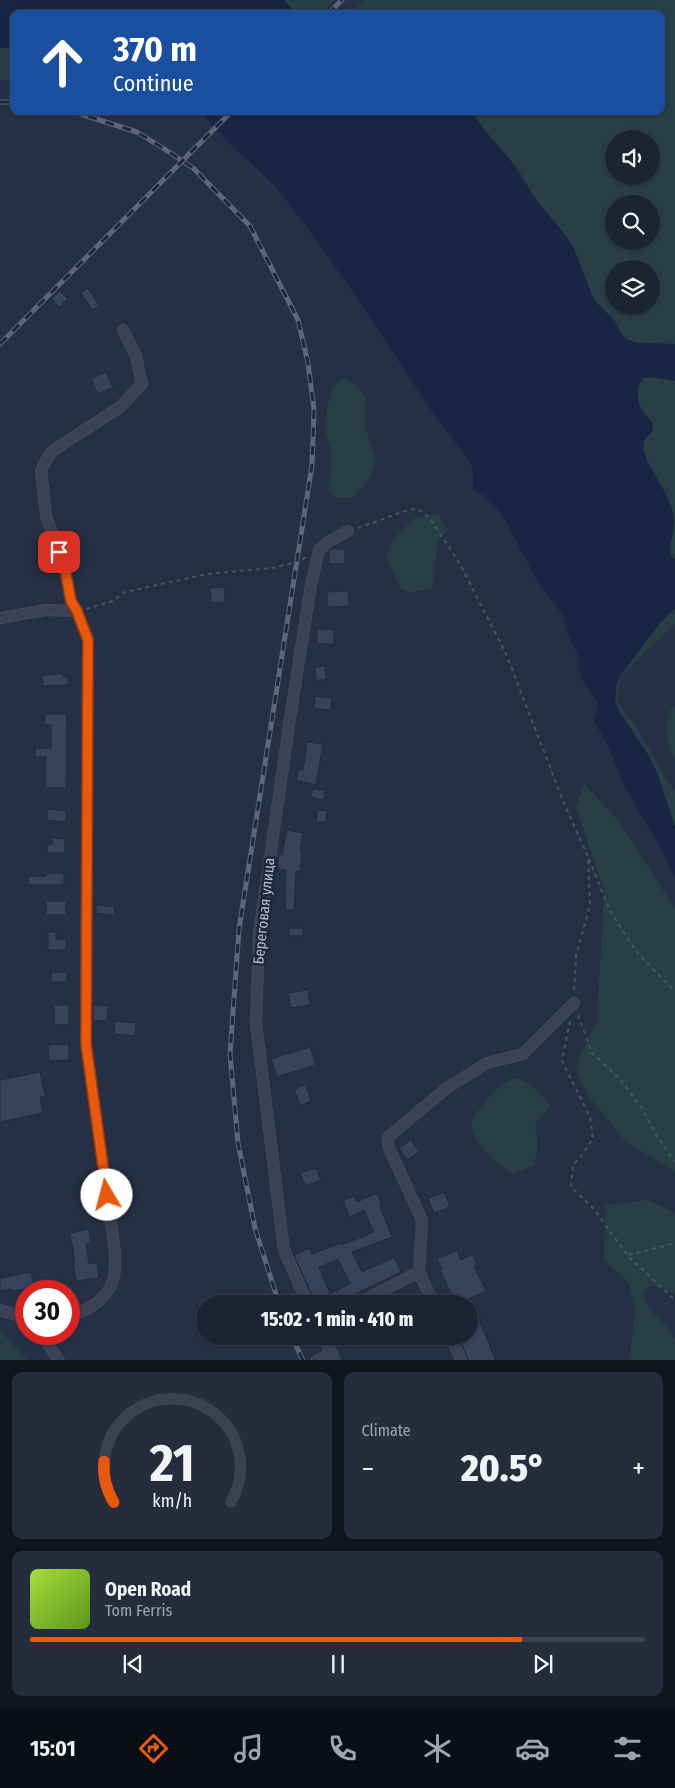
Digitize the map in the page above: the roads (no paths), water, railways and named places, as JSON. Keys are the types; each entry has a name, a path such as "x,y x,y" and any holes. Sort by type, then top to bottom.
{"street":[{"path":"80,1313 99,1301 110,1290 114,1275 115,1252 86,1044 88,640 77,611 71,601 65,569 46,516 41,470 51,452 120,407 142,384 136,356 123,330"},
{"name":"Береговая улица","path":"304,1295 284,1250 256,1023 259,934 292,702 311,585 319,550 328,542 348,531"},
{"path":"0,618 46,610 77,611"},
{"path":"430,1295 419,1272 422,1220 388,1146 388,1137 447,1088 463,1078 488,1063 523,1054 574,1003"},
{"path":"374,1295 419,1272"},
{"path":"0,1310 15,1315"},
{"path":"49,1345 59,1360"},
{"path":"316,1360 333,1357 328,1345"},
{"path":"454,1345 462,1360"}],"water":[{"path":"0,0 284,0 293,10 10,10 10,48 0,48"},
{"path":"204,115 474,115 509,158 537,201 563,232 574,249 594,300 605,311 605,315 609,315 615,321 626,339 637,343 675,344 675,381 651,377 644,378 638,388 638,400 642,411 653,425 653,430 644,442 646,458 672,508 674,518 670,551 671,556 675,560 675,608 659,624 621,675 616,686 615,702 649,756 657,773 675,827 675,879 660,847 624,785 606,741 595,724 593,718 597,710 597,703 581,677 577,652 568,635 563,615 539,584 505,520 494,505 483,495 473,491 471,464 431,411 321,246 283,196 263,174 220,134"}],"railway":[{"path":"332,10 342,0"},
{"path":"0,102 10,102"},
{"path":"84,115 137,132 193,168 250,226 298,320 308,363 314,410 312,465 239,929 230,1054 238,1143 255,1228 276,1295"},
{"path":"0,344 228,115"},
{"path":"296,1345 303,1360"}]}
